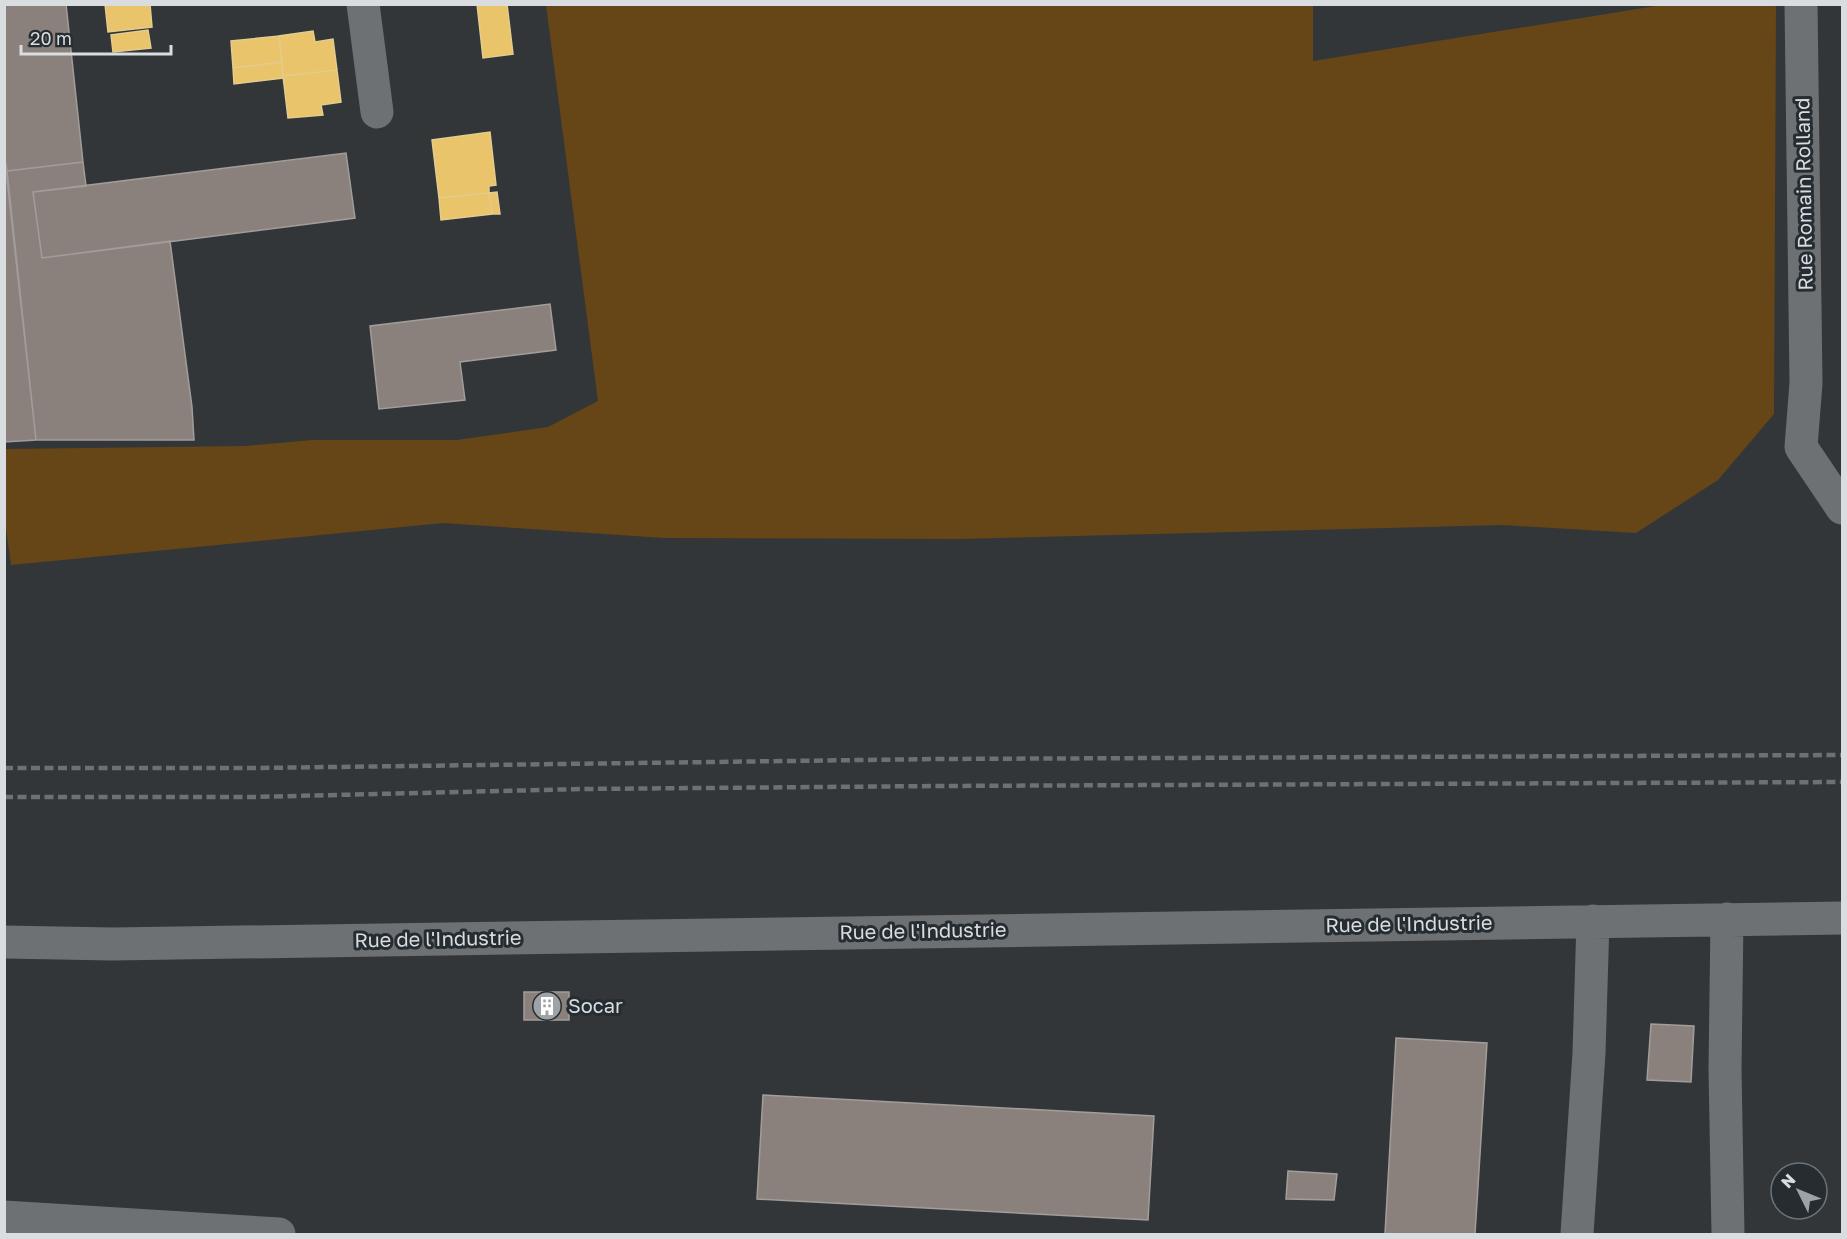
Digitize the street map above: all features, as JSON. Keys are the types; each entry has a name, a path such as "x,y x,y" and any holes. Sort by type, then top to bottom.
{"street":[{"path":"363,4 377,112"},
{"name":"Rue Romain Rolland","path":"1801,4 1806,383 1802,447 1842,508"},
{"name":"Rue de l'Industrie","path":"4,942 113,944 1842,918"},
{"path":"1727,919 1725,1069 1728,1234"},
{"path":"1577,1234 1589,1053 1593,921"},
{"path":"4,1217 279,1234"}],"shaded area":[{"path":"546,5 1313,5 1313,61 1662,5 1776,5 1774,414 1718,480 1636,533 1502,525 959,539 664,538 443,523 11,565 4,514 5,449 246,446 312,440 457,440 548,427 598,401"}],"building: Logements":[{"path":"105,4 150,4 152,27 108,32"},
{"path":"477,4 507,4 513,54 483,58"},
{"path":"148,30 151,48 113,52 111,35"},
{"path":"313,31 315,42 333,39 337,70 283,76 279,36"},
{"path":"279,36 282,62 233,68 231,41"},
{"path":"282,62 283,78 234,84 233,68"},
{"path":"337,70 341,102 321,105 323,115 288,118 283,76"},
{"path":"490,132 496,185 489,186 489,193 439,198 432,140"},
{"path":"497,192 500,214 492,214 489,193"},
{"path":"489,193 492,214 441,220 439,198"}],"building: Industrie":[{"path":"4,4 66,4 83,162 7,171 4,152"},
{"path":"4,152 36,440 4,442"},
{"path":"346,153 355,218 42,258 33,192"},
{"path":"83,162 86,186 33,192 42,258 170,241 192,407 194,440 36,440 7,171"},
{"path":"550,304 556,350 460,362 465,400 379,409 370,326"},
{"name":"Socar","path":"524,992 569,992 569,1020 524,1020"},
{"path":"1651,1024 1694,1026 1691,1082 1647,1080"},
{"path":"1396,1038 1487,1043 1475,1234 1385,1234"},
{"path":"763,1095 1154,1116 1148,1220 757,1199"},
{"path":"1288,1171 1337,1174 1334,1200 1286,1199"}],"railway":[{"path":"4,768 257,768 939,759 1842,755"},
{"path":"4,797 253,797 583,789 939,786 1842,782"}],"place":[{"name":"Socar","path":"547,1006"}]}
